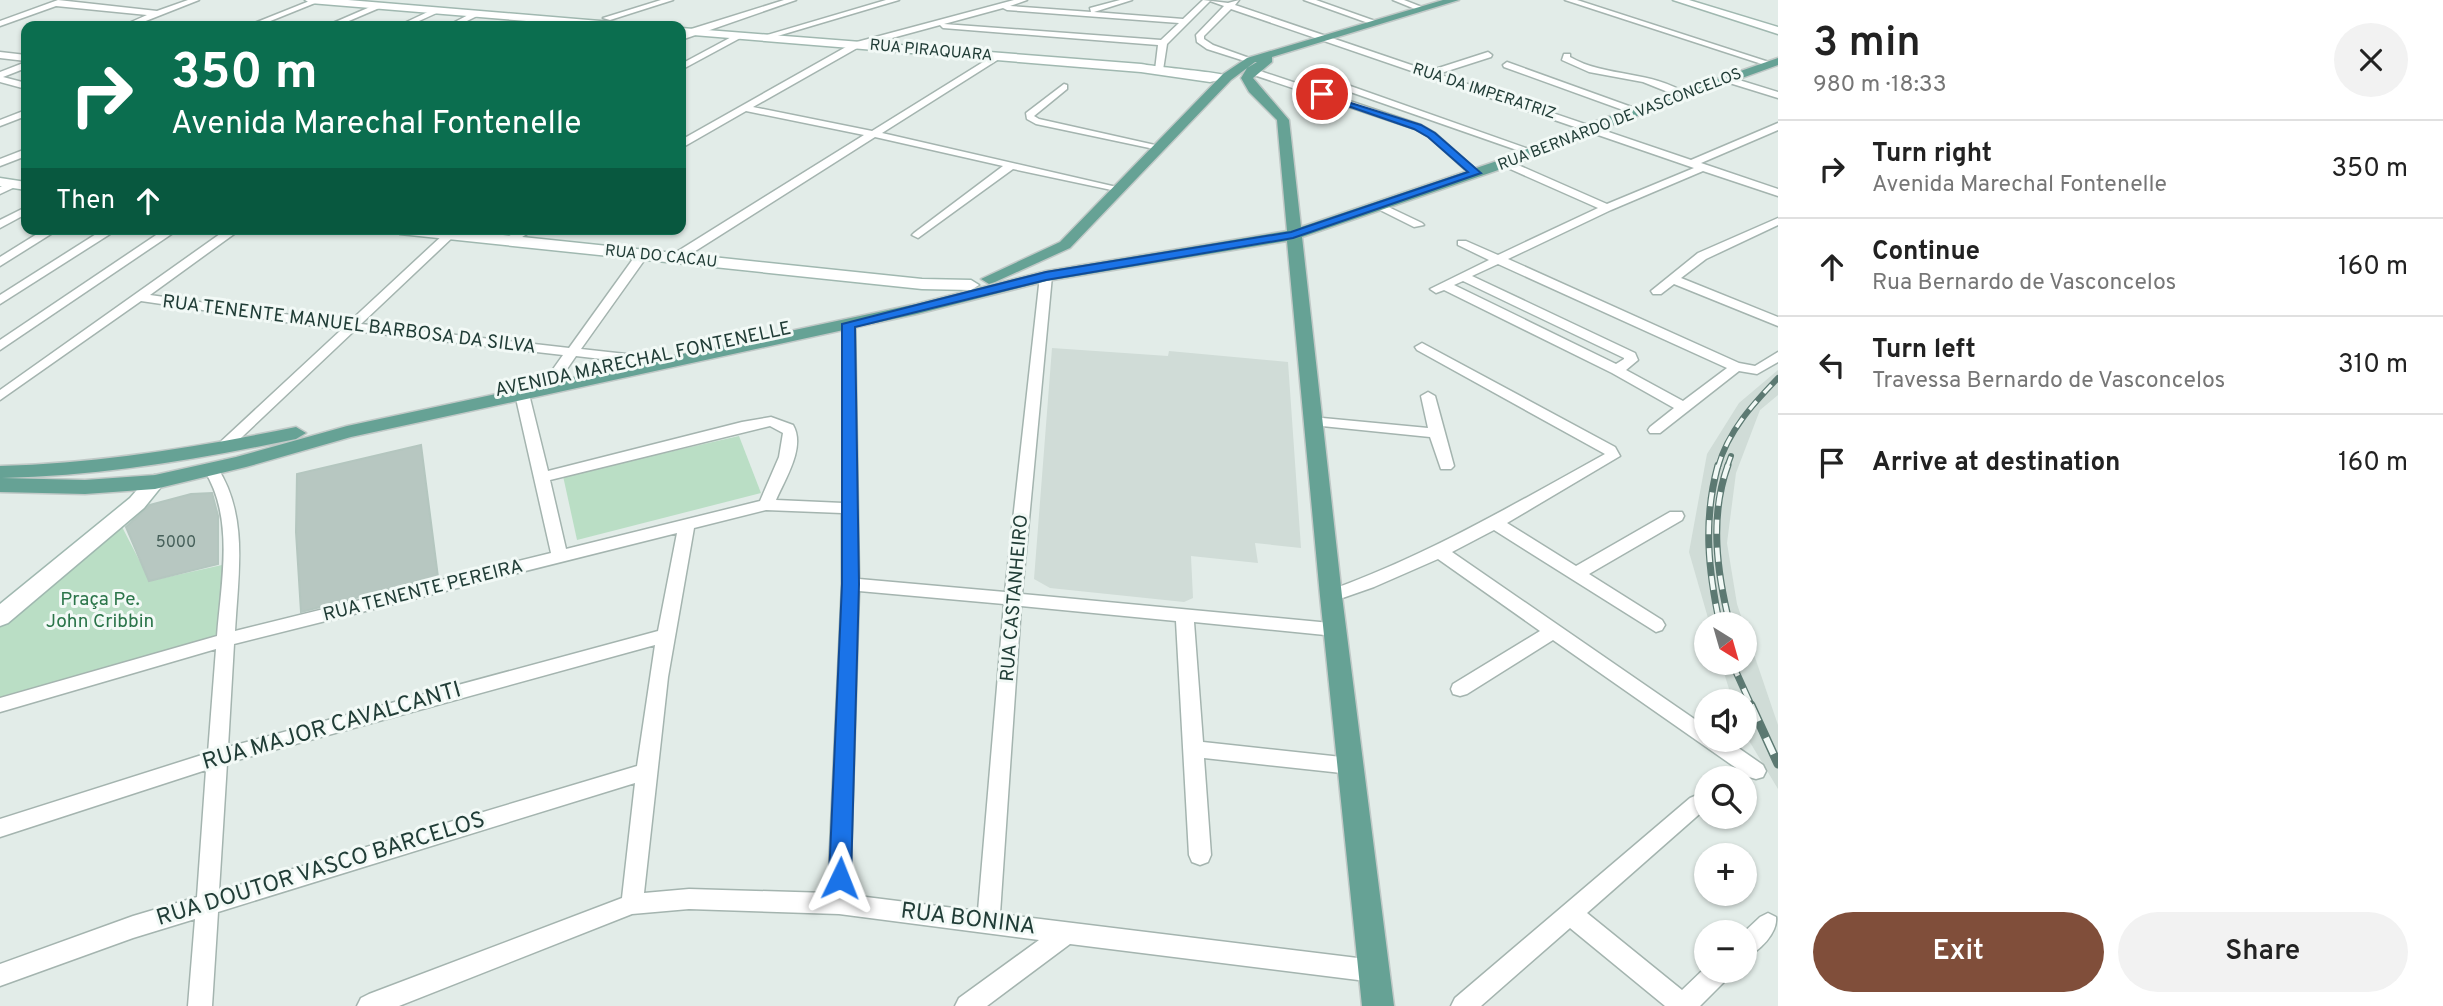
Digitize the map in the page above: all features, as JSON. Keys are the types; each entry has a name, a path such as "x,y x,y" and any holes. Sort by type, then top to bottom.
{"main road":[{"path":"310,0 602,21"},
{"path":"385,6 402,0"},
{"path":"1378,1006 1312,421 1283,120 1276,108 1242,73 1285,51 1319,38 1454,0"},
{"path":"1678,0 1778,31"},
{"name":"RUA PIRAQUARA","path":"686,34 856,45 1159,71 1210,78 1242,73"},
{"name":"RUA BERNARDO DE VASCONCELOS","path":"1095,267 1292,226 1322,227 1505,163 1592,127 1774,63"},
{"name":"AVENIDA MARECHAL FONTENELLE","path":"0,472 101,468 221,449 644,360 924,292 971,285 1065,245 1159,147 1215,93 1242,73"},
{"name":"RUA PIRAQUARA","path":"1181,74 1215,93"},
{"name":"RUA DO CACAU","path":"459,235 642,255 924,292"},
{"path":"1065,245 1061,251 1064,258 1095,267"},
{"path":"1030,262 1047,267 1046,276"},
{"name":"AVENIDA MARECHAL FONTENELLE","path":"0,485 85,488 155,481 212,470 347,432 849,324 1046,276 1095,267"},
{"path":"0,617 137,503 155,481 157,474 148,468 101,468"}],"street":[{"path":"0,25 66,0"},
{"path":"140,21 195,0"},
{"path":"602,21 669,0"},
{"path":"686,33 792,0"},
{"path":"761,38 895,0"},
{"path":"686,141 856,45 1023,0"},
{"path":"1082,13 1128,0"},
{"path":"1308,0 1374,22"},
{"path":"1397,0 1423,9"},
{"path":"1569,0 1774,63"},
{"path":"264,21 316,1"},
{"path":"1159,71 1163,43 1205,1"},
{"name":"RUA DA IMPERATRIZ","path":"1205,1 1230,3 1319,38 1592,127 1778,193"},
{"path":"602,21 626,2 646,7"},
{"path":"1230,3 1200,35 1200,40 1242,73 1296,86 1418,127 1432,135 1475,173"},
{"path":"55,4 159,14"},
{"path":"344,21 385,6"},
{"path":"998,7 1184,21"},
{"path":"414,21 437,11"},
{"path":"462,21 477,14"},
{"path":"0,25 21,28"},
{"path":"930,25 1163,43"},
{"path":"686,64 740,36"},
{"path":"0,55 21,57"},
{"path":"1428,74 1488,55"},
{"path":"1567,55 1565,58 1573,63 1621,78 1643,80 1683,95"},
{"path":"674,259 996,57"},
{"path":"1507,65 1637,112"},
{"path":"0,77 21,67"},
{"path":"0,77 21,84"},
{"path":"1296,86 1320,78 1532,152"},
{"path":"1726,79 1778,95"},
{"path":"1064,87 1030,117 1037,121 1159,147"},
{"path":"745,108 874,134 1117,190"},
{"path":"0,123 21,115"},
{"path":"1684,408 1617,370 1440,287 1778,126"},
{"path":"0,163 21,154"},
{"path":"1505,163 1607,208"},
{"path":"918,235 1011,165"},
{"path":"1380,206 1418,225"},
{"path":"0,225 21,213"},
{"path":"1657,291 1702,256 1778,221"},
{"path":"0,262 43,235"},
{"path":"0,300 103,235"},
{"path":"0,346 164,235"},
{"path":"2,393 226,235"},
{"path":"221,449 448,235"},
{"path":"510,240 519,235"},
{"path":"1462,243 1736,367 1757,370 1778,356"},
{"path":"552,379 642,255"},
{"name":"RUA CASTANHEIRO","path":"988,921 1013,601 1046,276"},
{"path":"1462,276 1630,356 1630,360 1617,370"},
{"path":"1672,279 1778,322"},
{"name":"RUA TENENTE MANUEL BARBOSA DA SILVA","path":"137,297 349,327 644,360"},
{"path":"839,904 851,584 849,324"},
{"path":"1331,596 1369,584 1440,552 1614,453 1539,409 1422,347"},
{"path":"1655,430 1736,367"},
{"path":"522,394 560,556"},
{"path":"1428,396 1446,466"},
{"path":"1312,421 1436,433"},
{"path":"543,477 742,426 779,422 788,428 790,443 766,505"},
{"path":"200,1006 216,758 228,639 231,524 226,492 212,470"},
{"name":"RUA TENENTE PEREIRA","path":"0,705 228,639 766,505 850,509"},
{"path":"1576,574 1676,516"},
{"path":"1494,522 1656,625"},
{"path":"632,904 644,772 666,635 682,567 686,525"},
{"path":"1440,552 1694,729"},
{"path":"851,584 1335,629"},
{"path":"1185,616 1200,855"},
{"path":"1460,689 1553,631"},
{"name":"RUA MAJOR CAVALCANTI","path":"0,828 216,758 666,635"},
{"path":"1193,749 1350,766"},
{"path":"1728,752 1749,766"},
{"name":"RUA DOUTOR VASCO BARCELOS","path":"0,975 205,905 644,772"},
{"path":"1463,1006 1694,807"},
{"name":"RUA BONINA","path":"369,1006 632,904 689,899 839,904 1374,971"},
{"path":"1569,913 1683,1006 1707,983"},
{"path":"1757,934 1768,923"},
{"path":"967,1006 1066,933"}],"shaded area":[{"path":"1052,348 1168,356 1169,351 1288,362 1301,548 1255,543 1258,563 1191,556 1193,598 1184,602 1050,588 1034,579"},
{"path":"1778,370 1778,395 1760,410 1736,473 1727,543 1740,612 1706,612 1689,552 1707,454 1739,403"},
{"path":"1757,663 1778,725 1778,789 1756,752 1757,689 1729,689 1725,676 1757,676"}],"green space":[{"path":"739,436 761,493 577,540 563,476"},
{"name":"Praça Pe. John Cribbin","path":"120,523 150,581 222,565 223,633 0,701 0,622"}],"building":[{"path":"421,445 438,577 301,612 296,532 297,474"},
{"path":"212,493 218,516 218,564 149,581 126,527 150,505 191,494"}],"railway":[{"path":"1718,467 1735,430 1778,378"},
{"path":"1727,467 1731,456"},
{"path":"1718,465 1709,525 1710,565 1718,612"},
{"path":"1727,612 1719,565 1717,525 1718,505 1728,465"},
{"path":"1738,676 1744,689"},
{"path":"1757,718 1778,764"}],"route":[{"path":"840,878 851,584 849,324 1046,276 1293,235 1475,173 1432,135 1418,127 1322,94"}]}
